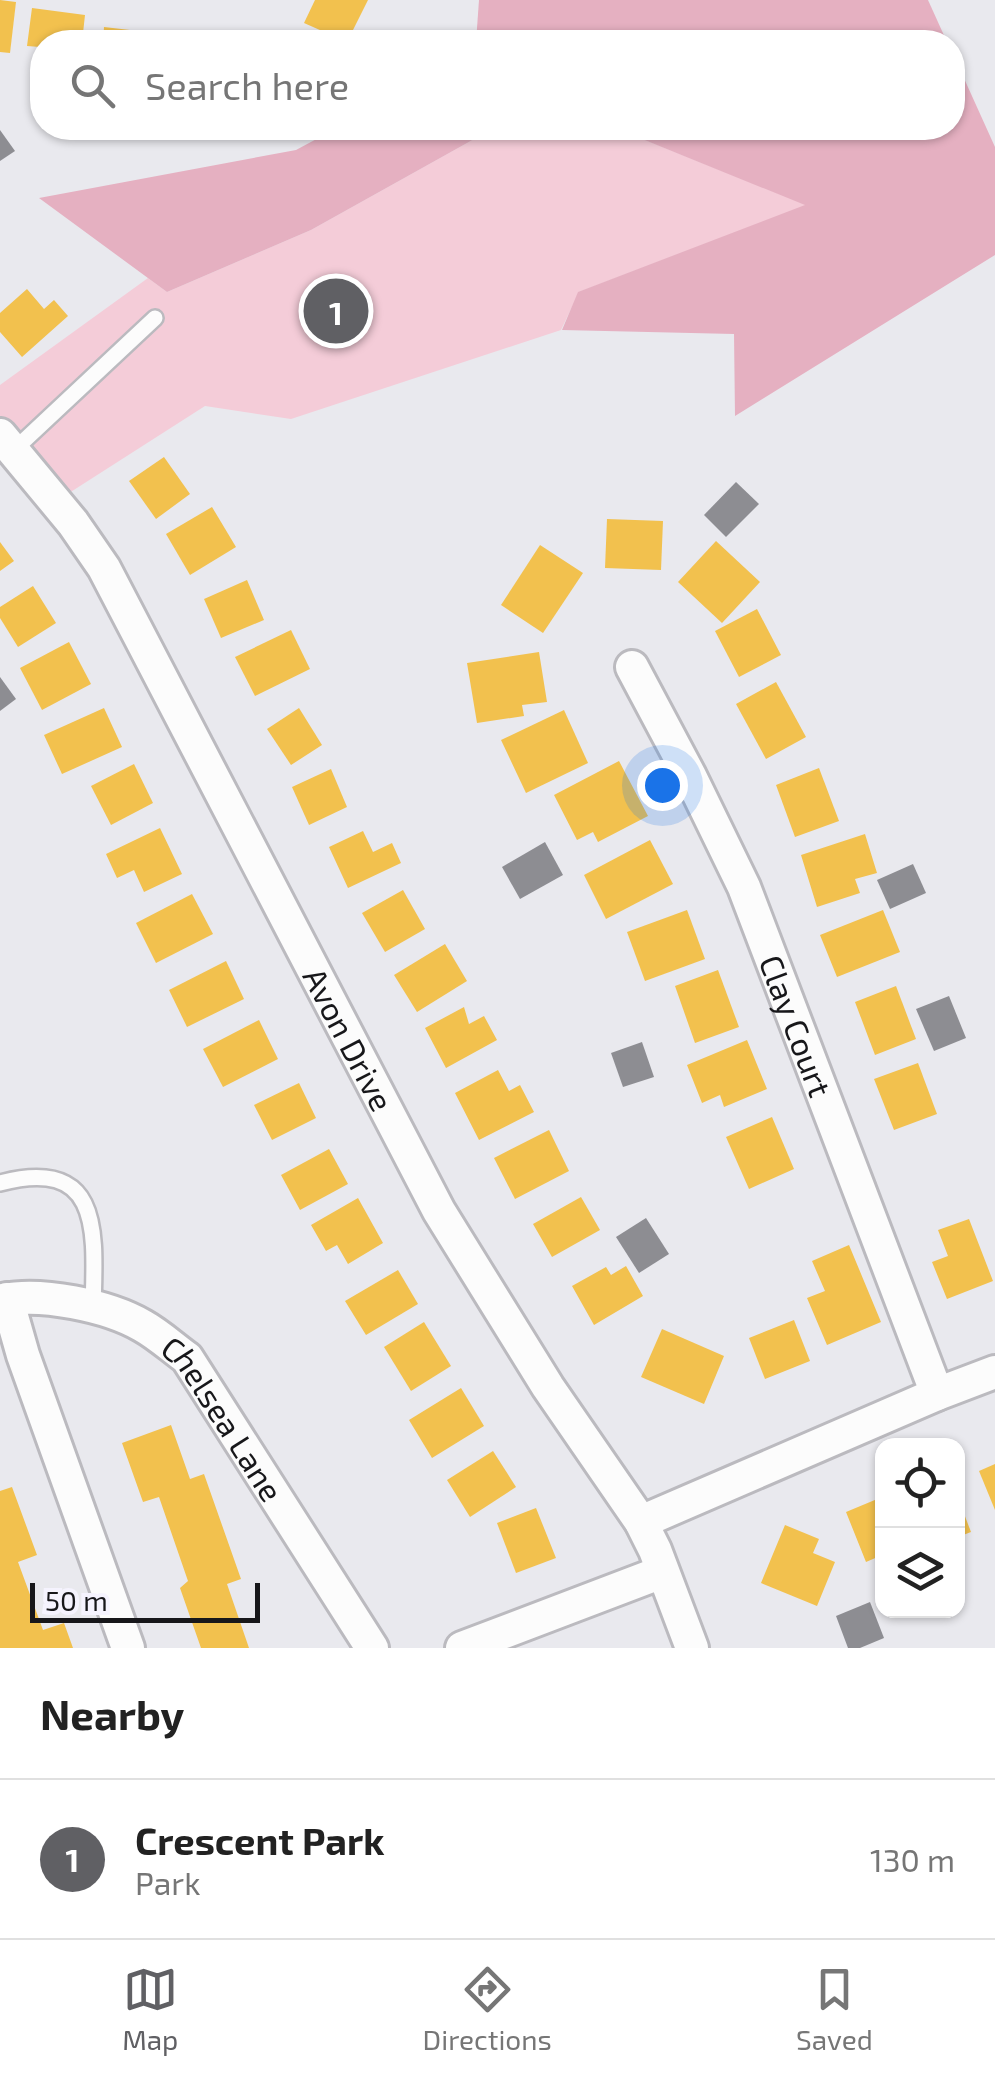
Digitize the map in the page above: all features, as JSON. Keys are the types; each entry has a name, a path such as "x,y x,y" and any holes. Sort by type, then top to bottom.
{"street":[{"name":"Avon Drive","path":"6,443 73,523 104,568 439,1210 548,1387 641,1522 656,1550 692,1648"},
{"name":"Clay Court","path":"632,667 744,887 937,1394"},
{"name":"Chelsea Lane","path":"4,1300 38,1298 122,1316 144,1326 187,1358 372,1648"},
{"path":"4,1300 128,1648"},
{"path":"641,1522 995,1372"},
{"path":"462,1648 662,1572"}],"lane":[{"path":"6,443 155,318"},
{"path":"0,1183 40,1175 66,1182 84,1200 94,1263 93,1308"}],"shaded area":[{"path":"479,0 928,0 942,30 477,30"},
{"path":"965,81 995,147 995,255 735,416 734,334 562,330 578,292 805,205 645,140 965,140"},
{"path":"315,140 472,140 311,230 167,292 39,198 296,150"},
{"path":"472,140 645,140 807,205 579,292 561,330 291,419 205,406 55,502 0,435 0,385 148,278 167,292 311,230"}],"building: Homes":[{"path":"0,0 16,2 10,53 0,52"},
{"path":"315,0 368,0 353,30 320,30 304,23"},
{"path":"32,8 85,15 83,30 30,30 27,46"},
{"path":"27,289 44,309 54,300 68,316 22,357 0,332 0,313"},
{"path":"164,457 190,494 156,519 129,481"},
{"path":"212,507 236,547 190,575 166,534"},
{"path":"607,519 663,521 661,570 605,568"},
{"path":"716,541 760,582 722,623 678,582"},
{"path":"0,542 14,561 0,571"},
{"path":"540,545 583,573 543,633 501,605"},
{"path":"247,580 264,620 221,638 204,599"},
{"path":"33,586 56,623 18,647 0,618 0,607"},
{"path":"757,609 781,655 739,677 715,631"},
{"path":"291,630 310,669 255,696 235,657"},
{"path":"69,642 91,684 42,710 20,668"},
{"path":"539,652 547,702 522,705 524,716 477,723 467,663"},
{"path":"776,682 806,737 766,759 736,704"},
{"path":"104,708 122,747 62,774 44,735"},
{"path":"299,708 322,745 291,765 267,729"},
{"path":"564,710 588,763 526,793 501,740"},
{"path":"619,761 648,816 598,842 593,832 577,840 554,795"},
{"path":"134,764 153,803 111,825 91,786"},
{"path":"819,768 839,821 795,837 776,785"},
{"path":"331,769 347,807 309,825 292,787"},
{"path":"160,828 182,874 144,892 134,870 117,878 106,854"},
{"path":"363,831 373,852 392,843 401,863 348,888 329,847"},
{"path":"865,834 877,873 855,879 860,893 817,907 801,855"},
{"path":"650,840 673,884 606,919 584,875"},
{"path":"403,890 425,929 385,952 362,913"},
{"path":"192,894 213,934 156,963 136,923"},
{"path":"687,910 705,959 645,981 627,932"},
{"path":"883,910 900,952 837,977 820,935"},
{"path":"445,944 467,981 417,1012 394,975"},
{"path":"226,961 244,999 187,1027 169,990"},
{"path":"718,970 739,1027 695,1043 675,986"},
{"path":"896,986 916,1039 875,1055 855,1002"},
{"path":"464,1007 469,1024 484,1016 497,1040 446,1068 425,1028"},
{"path":"259,1020 278,1059 223,1087 203,1049"},
{"path":"747,1040 767,1089 724,1107 720,1095 702,1103 687,1065"},
{"path":"918,1063 937,1114 894,1130 874,1079"},
{"path":"498,1070 509,1091 520,1085 534,1112 479,1140 455,1093"},
{"path":"299,1083 316,1118 272,1140 254,1105"},
{"path":"772,1117 794,1169 749,1189 726,1137"},
{"path":"549,1130 569,1171 515,1199 494,1158"},
{"path":"329,1149 348,1184 300,1210 281,1175"},
{"path":"581,1197 600,1230 552,1257 533,1224"},
{"path":"358,1198 383,1243 348,1264 337,1245 326,1251 311,1225"},
{"path":"969,1219 993,1281 947,1299 932,1262 948,1256 938,1230"},
{"path":"849,1245 881,1322 827,1345 807,1298 825,1291 812,1261"},
{"path":"626,1266 643,1296 594,1325 572,1286 606,1267 611,1275"},
{"path":"398,1270 418,1304 366,1335 345,1301"},
{"path":"794,1320 810,1361 765,1379 749,1338"},
{"path":"424,1322 451,1366 411,1391 384,1347"},
{"path":"662,1329 724,1356 704,1404 641,1377"},
{"path":"461,1388 484,1426 432,1458 409,1420"},
{"path":"171,1425 190,1479 204,1474 241,1579 227,1584 249,1648 201,1648 180,1588 188,1581 159,1497 143,1502 122,1443"},
{"path":"493,1451 516,1487 470,1517 447,1480"},
{"path":"995,1464 995,1510 979,1471"},
{"path":"12,1487 37,1555 18,1562 43,1630 64,1623 73,1648 0,1648 0,1491"},
{"path":"875,1500 875,1558 866,1562 846,1512"},
{"path":"536,1508 556,1558 516,1573 497,1523"},
{"path":"785,1525 819,1539 813,1553 835,1562 817,1606 761,1583"}],"building: Industry":[{"path":"0,130 15,151 0,161"},
{"path":"736,482 759,504 726,537 704,515"},
{"path":"0,677 16,699 0,711"},
{"path":"545,842 563,875 520,899 502,867"},
{"path":"913,864 926,893 890,909 877,880"},
{"path":"949,996 966,1038 934,1051 916,1009"},
{"path":"642,1042 654,1077 623,1087 611,1053"},
{"path":"646,1218 669,1254 639,1273 616,1237"},
{"path":"870,1602 884,1638 860,1648 848,1648 836,1616"}],"place":[{"name":"Crescent Park","path":"336,311"}]}
